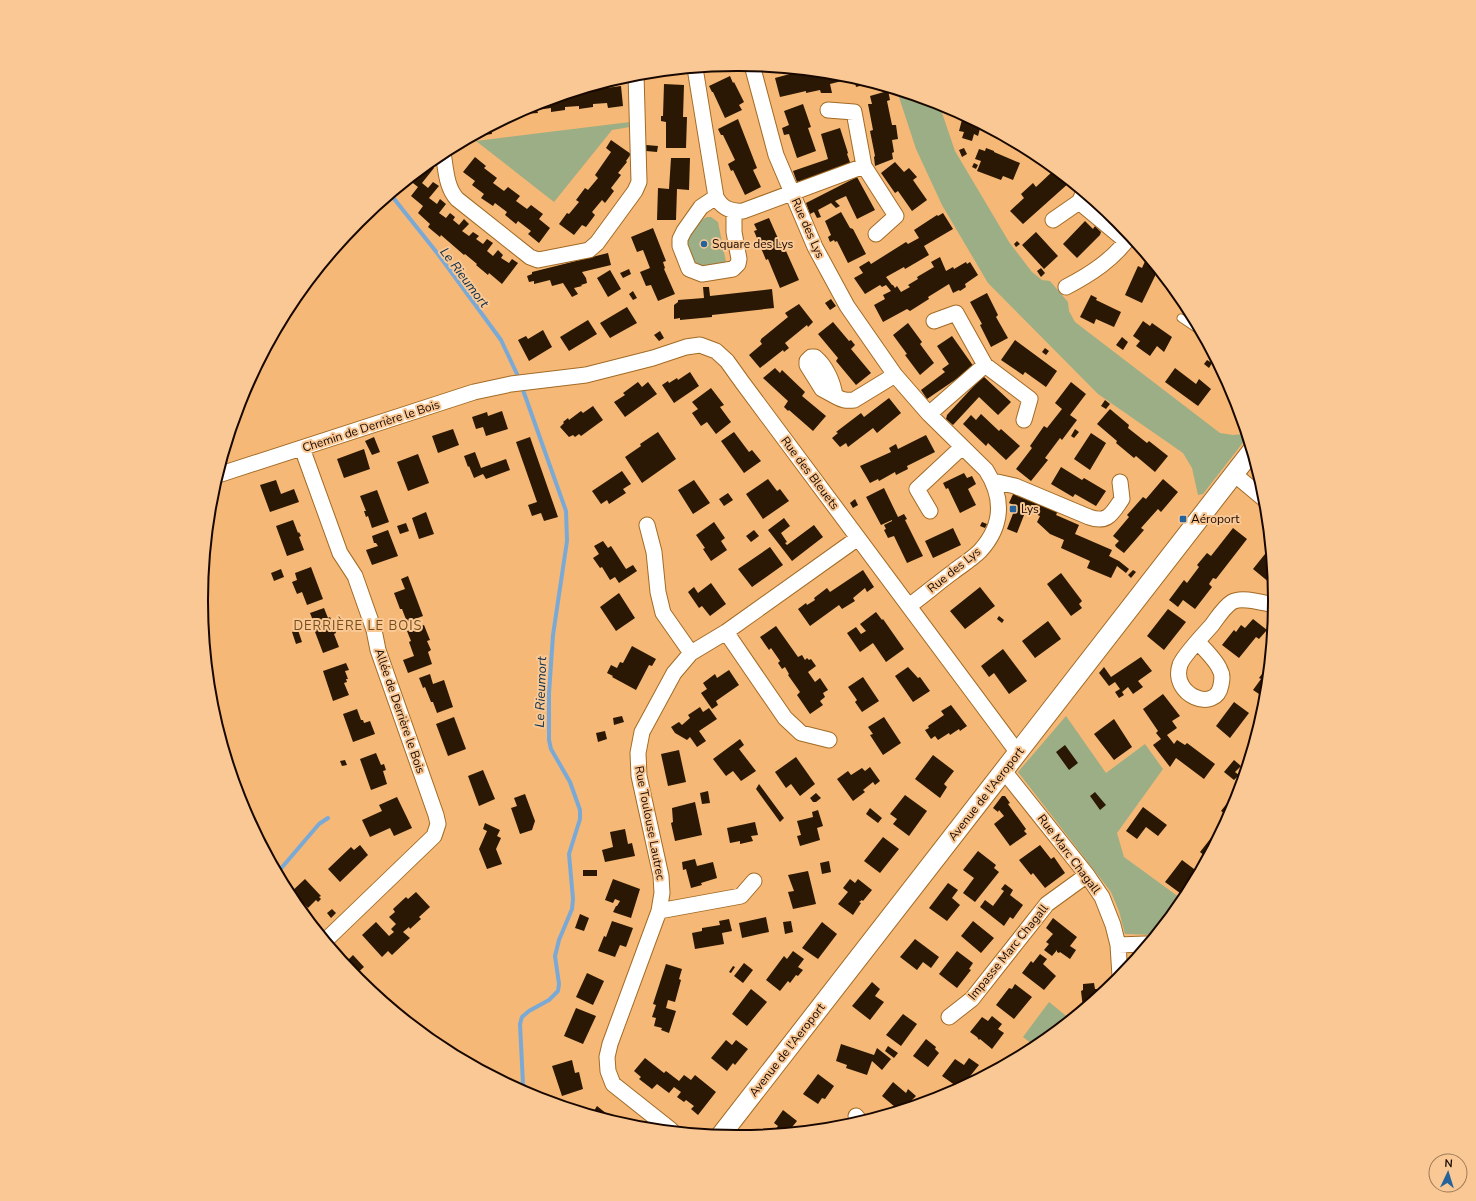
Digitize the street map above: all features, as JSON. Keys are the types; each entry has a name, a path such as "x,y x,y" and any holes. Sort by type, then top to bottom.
{"street":[{"name":"Rue des Lys","path":"754,71 776,155 815,247 847,306 896,375 929,414 986,470 993,481 998,498 999,507 997,521 990,539 979,552 909,606"},
{"path":"696,73 716,197 725,209 734,212 743,211 864,166"},
{"path":"444,160 451,193 530,257 538,260 589,250 597,243 627,202 639,182 636,81"},
{"path":"828,110 854,112 864,166 896,216 876,234"},
{"path":"716,197 701,207 680,239 680,246 689,269 702,274 733,268 738,264 740,259 734,232 734,212"},
{"path":"1053,220 1081,197"},
{"path":"1066,287 1091,274 1114,255 1126,241"},
{"path":"934,320 956,313 985,364 1030,399 1024,420"},
{"name":"Rue des Bleuets","path":"526,382 586,375 653,358 686,347 700,345 716,351 734,370 1018,753"},
{"path":"929,414 985,364"},
{"path":"835,396 841,400 854,400 896,375"},
{"name":"Chemin de Derrière le Bois","path":"225,473 474,392 526,382"},
{"path":"930,511 917,489 962,447"},
{"name":"Allée de Derrière le Bois","path":"302,448 340,553 355,576 360,589 374,630 378,650 427,788 438,824 434,836 329,937"},
{"name":"Avenue de l'Aeroport","path":"725,1130 1247,457"},
{"path":"1234,474 1256,492"},
{"path":"993,481 1015,486 1089,517 1100,520 1111,515 1122,499 1120,482"},
{"path":"647,525 654,552 658,592 663,613 691,654"},
{"name":"Rue Toulouse Lautrec","path":"664,1124 613,1084 608,1071 607,1057 610,1044 659,911 662,893 661,876 639,776 638,753 642,732 674,673 691,654 726,632 858,538"},
{"path":"1198,642 1226,607 1233,602 1246,600 1268,604"},
{"path":"726,632 785,718 801,734 829,740"},
{"name":"Rue Marc Chagall","path":"1004,771 1087,875 1102,897 1113,926 1118,946 1119,967"},
{"name":"Impasse Marc Chagall","path":"949,1017 972,999 1047,904 1087,875"},
{"path":"659,911 741,896 754,881"},
{"path":"1118,946 1141,944"}],"lane":[{"path":"1181,318 1189,323"}],"green space":[{"path":"899,96 941,111 955,151 1009,242 1032,272 1042,280 1050,281 1068,302 1069,311 1075,322 1220,433 1240,434 1243,443 1203,494 1198,495 1192,468 1183,453 1098,394 988,283 942,205 916,149"},
{"path":"630,122 630,127 612,130 554,202 476,141"},
{"name":"Square des Lys","path":"707,217 711,217 718,222 726,262 724,265 705,270 694,266 685,241 694,227"},
{"path":"1066,716 1106,773 1145,744 1163,769 1117,833 1124,857 1177,896 1148,935 1125,934 1119,911 1111,892 1018,772"},
{"path":"1049,1002 1066,1016 1030,1042 1023,1037"}],"building":[{"path":"790,74 842,81 830,84 832,93 821,93 820,90 806,93 806,91 780,97 775,78"},
{"path":"730,76 744,102 739,105 742,110 725,118 709,86"},
{"path":"664,84 684,85 683,117 687,117 686,148 666,148 666,122 661,121 661,116 663,116"},
{"path":"621,86 623,106 608,108 607,103 593,104 593,107 579,109 579,106 565,107 565,110 551,112 551,108 538,110 601,89"},
{"path":"884,92 889,93 890,100 887,101 892,125 896,125 898,139 892,140 894,152 892,153 893,159 875,166 875,156 870,131 873,130 868,104 872,104 870,96"},
{"path":"803,104 811,127 808,128 816,151 797,158 789,134 784,135 782,128 789,125 784,111"},
{"path":"537,110 538,113 530,114"},
{"path":"738,119 757,168 753,170 761,187 745,195 733,170 731,171 728,164 735,160 723,135 721,135 718,129"},
{"path":"962,121 980,130 978,136 974,134 972,141 962,138 964,132 959,131"},
{"path":"840,128 851,165 797,182 793,171 828,159 821,134"},
{"path":"611,140 631,154 626,161 627,162 618,173 621,175 611,188 614,191 605,203 602,200 592,212 595,215 586,227 582,225 574,235 559,224 567,213 569,214 579,202 576,200 585,188 588,190 598,178 595,175 611,152 606,148"},
{"path":"646,145 658,146 657,152 646,151"},
{"path":"964,148 967,154 962,157 959,150"},
{"path":"986,148 1020,163 1013,180 1003,176 1001,180 977,171 981,161 975,159 979,149 985,151"},
{"path":"475,157 486,166 484,168 497,178 493,183 504,191 508,187 520,196 516,201 527,209 531,205 543,214 539,219 550,228 539,243 528,234 531,231 518,221 516,224 505,215 507,212 495,203 493,206 481,198 484,194 472,185 475,181 463,172"},
{"path":"671,158 690,158 689,190 677,189 676,220 657,220 658,188 669,189"},
{"path":"895,162 904,172 909,168 917,177 913,180 927,200 912,211 898,191 895,193 881,173"},
{"path":"974,163 978,165 976,169 972,167"},
{"path":"433,168 422,183 428,188 433,182 439,186 429,198 437,204 440,199 446,204 439,213 446,218 450,213 455,217 453,220 459,225 464,219 469,224 462,231 469,236 473,232 479,236 476,239 483,244 487,239 493,243 487,251 493,256 498,250 503,255 501,258 509,263 512,259 518,263 502,284 489,273 488,275 476,265 477,264 441,235 440,237 428,227 430,224 418,213 423,206 411,196 418,187 413,183"},
{"path":"1051,173 1066,185 1023,224 1010,211 1024,198 1021,194 1033,183 1036,187"},
{"path":"857,177 875,210 857,219 846,196 835,201 840,206 836,208 831,203 818,210 821,217 817,218 814,212 810,214 806,203"},
{"path":"841,212 850,228 853,229 866,254 848,263 837,241 835,242 834,240 830,242 828,237 831,235 825,221"},
{"path":"943,213 953,229 924,246 929,255 905,269 904,267 886,277 895,288 897,286 901,292 910,287 908,285 918,279 917,277 934,267 931,262 940,257 946,271 953,267 954,269 966,262 967,264 970,262 978,275 965,284 966,287 960,291 959,290 953,293 949,284 928,297 929,299 910,311 907,309 883,322 874,305 885,299 883,295 891,291 886,285 882,287 880,285 865,294 854,278 863,273 859,267 869,261 871,264 906,242 908,244 919,238 914,230 937,215 938,216"},
{"path":"769,218 784,252 786,251 799,280 780,288 754,231 757,230 754,224"},
{"path":"1085,221 1093,229 1095,226 1101,232 1100,235 1077,258 1063,244"},
{"path":"653,228 666,261 663,262 664,269 675,294 658,301 651,285 646,286 640,272 650,268 643,250 637,252 631,237"},
{"path":"1036,232 1058,256 1044,269 1022,245"},
{"path":"1017,241 1020,244 1016,247 1014,244"},
{"path":"608,253 611,265 582,272 587,283 574,288 578,294 572,297 563,283 552,286 550,280 534,284 534,281 529,282 527,276 532,274 532,272"},
{"path":"1145,262 1156,275 1142,303 1125,295 1138,266 1142,268"},
{"path":"1041,268 1045,273 1041,277 1037,271"},
{"path":"629,269 631,274 623,278 620,273"},
{"path":"610,270 621,289 608,297 597,278"},
{"path":"703,287 709,287 710,296 772,289 774,308 712,315 712,317 680,320 680,318 674,319 674,305 678,302 678,300 704,298"},
{"path":"633,291 637,298 633,300 629,294"},
{"path":"987,293 998,315 996,317 1008,338 991,347 980,325 982,324 970,302"},
{"path":"1091,295 1097,298 1096,300 1121,312 1114,327 1096,319 1094,324 1080,317"},
{"path":"831,299 836,306 830,310 825,303"},
{"path":"799,304 813,322 785,343 789,348 784,352 783,350 760,368 749,355 762,344 760,341 761,339 788,317 785,313"},
{"path":"627,307 637,323 610,338 600,323"},
{"path":"588,320 597,334 569,351 560,337"},
{"path":"1143,321 1150,326 1152,323 1172,337 1164,352 1157,346 1150,356 1136,346 1140,341 1133,336"},
{"path":"833,322 849,341 851,340 855,345 851,349 871,373 856,385 836,361 838,358 818,334"},
{"path":"908,323 922,342 920,344 934,363 920,375 905,355 907,354 893,335"},
{"path":"543,330 552,347 529,361 518,340 526,336 528,339"},
{"path":"660,331 664,338 659,341 654,335"},
{"path":"952,336 974,367 927,399 921,390 945,372 942,369 949,364 937,346"},
{"path":"1122,337 1128,342 1123,350 1116,345"},
{"path":"1015,340 1057,371 1046,387 1025,372 1023,375 1001,360"},
{"path":"1045,348 1049,351 1046,355 1042,352"},
{"path":"1207,360 1212,364 1209,368 1204,364"},
{"path":"775,368 780,373 782,370 805,392 802,396 826,416 813,431 784,407 788,401 763,378"},
{"path":"1175,368 1196,384 1199,379 1211,389 1198,406 1165,382"},
{"path":"690,372 699,386 674,403 662,385 677,378 678,380"},
{"path":"983,376 1011,402 998,415 979,397 953,425 946,419 947,415"},
{"path":"638,382 642,387 648,382 657,394 625,417 614,402 625,395 623,393"},
{"path":"1071,382 1086,394 1070,415 1077,420 1062,440 1060,438 1045,458 1048,460 1031,481 1016,469 1032,448 1030,446 1044,426 1047,428 1062,409 1055,403"},
{"path":"711,388 724,405 720,407 731,422 716,434 707,422 701,426 692,413 698,409 692,402"},
{"path":"889,398 901,413 877,433 873,428 848,447 846,443 840,447 832,438 838,433 836,432 861,413 864,417"},
{"path":"1105,400 1110,404 1106,409 1101,406"},
{"path":"593,406 603,420 581,436 579,434 575,437 573,435 569,437 560,427 564,423 563,422 568,418 569,420 581,411 583,413"},
{"path":"1110,409 1129,425 1128,428 1147,443 1149,441 1168,456 1155,472 1136,456 1134,458 1097,424"},
{"path":"502,411 508,429 486,436 483,427 476,429 472,417 487,412 488,416"},
{"path":"981,414 999,431 1001,429 1020,446 1006,460 988,443 986,446 963,424 971,415 976,420"},
{"path":"453,429 459,445 438,453 432,436"},
{"path":"1075,429 1079,432 1074,438 1071,436"},
{"path":"658,432 676,459 642,483 625,457 641,446 640,444"},
{"path":"734,432 749,452 752,450 761,461 744,473 721,441"},
{"path":"1091,433 1106,443 1090,470 1074,459"},
{"path":"926,435 935,452 907,466 908,469 896,475 895,472 879,481 878,479 870,483 860,466 891,452 889,448 896,444 898,449"},
{"path":"374,437 380,452 372,455 365,441"},
{"path":"530,437 558,517 544,521 541,513 532,516 528,505 537,502 516,442"},
{"path":"364,449 370,469 344,478 337,459"},
{"path":"475,452 481,468 506,459 510,470 486,479 483,474 474,478 464,456"},
{"path":"418,454 429,483 408,491 397,462"},
{"path":"1061,467 1082,480 1084,478 1106,491 1096,506 1075,494 1073,497 1051,484"},
{"path":"622,471 631,484 623,489 626,493 609,504 607,500 601,504 592,491"},
{"path":"964,473 967,478 972,476 976,484 968,489 976,505 960,513 948,488 946,489 943,483"},
{"path":"768,479 777,491 780,489 789,501 763,519 746,494"},
{"path":"1163,479 1178,492 1161,512 1158,509 1141,528 1144,530 1124,553 1116,547 1115,545 1119,541 1113,536 1129,517 1127,515 1143,497 1146,499"},
{"path":"276,480 281,494 294,489 299,502 270,512 260,485"},
{"path":"694,480 710,503 693,514 678,490"},
{"path":"884,488 898,517 904,514 907,519 905,520 923,556 907,563 894,536 888,538 884,530 886,529 884,525 892,520 881,525 866,497"},
{"path":"377,490 389,522 372,528 368,516 366,517 364,511 366,511 360,496"},
{"path":"1014,492 1058,511 1056,515 1079,525 1075,534 1112,550 1109,556 1119,561 1129,569 1126,573 1117,566 1111,578 1087,568 1090,561 1061,548 1064,540 1050,534 1037,522 1040,516 1026,510 1017,533 1007,529 1016,506 1009,503"},
{"path":"728,493 733,500 724,506 719,499"},
{"path":"855,499 858,505 853,508 850,503"},
{"path":"426,512 434,534 419,539 412,518"},
{"path":"784,518 790,526 781,533 787,542 785,543 787,545 814,525 823,537 792,561 768,530"},
{"path":"293,520 298,533 299,532 301,536 299,537 304,550 287,556 276,526"},
{"path":"714,522 725,538 721,541 727,550 711,561 703,549 705,548 696,535"},
{"path":"982,522 987,524 985,528 980,526"},
{"path":"406,523 409,531 400,534 397,526"},
{"path":"953,528 961,545 933,558 925,541"},
{"path":"1233,528 1247,539 1216,579 1213,578 1209,584 1212,587 1195,609 1183,600 1178,607 1169,600 1184,580 1187,583 1199,567 1197,565 1207,553 1211,556"},
{"path":"388,530 398,556 372,565 366,550 378,546 374,543 372,536"},
{"path":"754,530 759,536 751,542 746,536"},
{"path":"603,541 608,548 611,546 626,569 633,565 637,571 619,583 615,577 610,580 602,567 600,568 593,558 599,554 594,546"},
{"path":"770,547 783,565 752,587 738,569"},
{"path":"1265,554 1267,580 1253,569"},
{"path":"311,567 323,599 307,605 302,592 297,594 292,582 297,580 295,573"},
{"path":"281,569 284,577 274,581 271,573"},
{"path":"863,570 874,587 867,592 865,588 853,598 855,601 842,609 839,605 810,626 798,609 806,603 807,605 815,600 814,598 827,588 830,592"},
{"path":"1133,570 1136,572 1131,578 1128,575"},
{"path":"1061,573 1082,601 1079,604 1082,608 1071,616 1047,584"},
{"path":"408,576 423,616 407,622 394,593 405,589 401,579"},
{"path":"711,583 726,604 710,616 702,606 699,608 688,592 694,587 698,593"},
{"path":"980,587 995,606 965,629 950,611"},
{"path":"619,593 635,618 616,631 600,607"},
{"path":"324,608 328,618 330,617 339,647 323,653 312,624 314,623 310,613"},
{"path":"1168,609 1186,622 1164,650 1147,636"},
{"path":"876,612 882,620 883,619 904,649 886,662 873,643 860,652 847,633 856,627 861,634 866,631 860,624"},
{"path":"999,616 1004,620 1002,623 997,619"},
{"path":"1253,619 1266,631 1259,639 1256,637 1239,658 1222,645 1234,630 1236,632 1241,625 1245,628"},
{"path":"1048,621 1061,639 1035,658 1022,641"},
{"path":"424,625 430,640 427,641 431,650 428,652 432,664 408,673 403,660 414,656 407,631"},
{"path":"776,626 798,657 802,655 805,660 807,658 809,660 811,659 816,666 808,672 815,682 820,678 828,690 823,693 825,697 820,701 823,705 810,714 797,695 800,692 788,675 789,674 785,667 782,669 778,663 780,661 771,648 769,650 760,637"},
{"path":"298,630 302,642 296,644 292,632"},
{"path":"632,646 656,659 652,666 649,665 636,690 607,673 611,665 617,668 620,662 623,663"},
{"path":"1003,649 1027,681 1009,694 994,673 989,677 981,666"},
{"path":"1141,657 1152,671 1138,681 1143,687 1133,694 1128,687 1122,692 1124,695 1119,698 1115,692 1120,689 1115,682 1109,686 1099,673 1104,667 1111,677"},
{"path":"346,663 349,670 345,671 348,679 346,679 347,682 344,683 349,695 333,701 323,671"},
{"path":"908,667 918,678 920,677 930,691 913,702 895,676"},
{"path":"729,670 739,685 716,701 718,705 712,709 701,693 707,689 703,683 715,674 717,678"},
{"path":"1262,673 1259,694 1253,690 1261,679 1259,678"},
{"path":"430,674 433,684 444,680 453,707 437,713 433,702 431,702 425,687 423,688 419,678"},
{"path":"863,677 879,701 862,712 855,702 857,700 848,687"},
{"path":"1163,694 1180,716 1172,721 1177,728 1167,735 1174,744 1177,740 1185,745 1187,743 1215,764 1204,779 1176,758 1170,767 1153,745 1161,739 1156,733 1158,731 1143,709"},
{"path":"1234,702 1249,713 1230,738 1216,726"},
{"path":"951,705 967,726 950,735 949,733 938,740 935,736 931,739 925,730 929,728 928,726 944,715 941,711"},
{"path":"700,707 703,712 709,708 717,719 699,731 706,741 697,747 690,737 687,740 675,733 671,727 679,722 682,725 690,718 688,715"},
{"path":"357,709 361,720 363,720 364,723 370,721 375,734 353,742 343,714"},
{"path":"622,716 624,722 614,725 613,718"},
{"path":"454,717 466,749 448,756 436,724"},
{"path":"884,717 901,743 883,755 870,735 873,734 868,727"},
{"path":"1114,719 1132,747 1114,760 1094,734"},
{"path":"605,731 607,739 598,742 596,733"},
{"path":"740,739 744,745 739,749 756,771 741,781 733,771 726,776 713,759"},
{"path":"1065,745 1078,763 1069,770 1056,752"},
{"path":"679,750 686,782 668,786 661,754"},
{"path":"376,753 381,765 384,764 386,770 383,771 387,784 371,790 360,759"},
{"path":"933,755 954,771 944,784 947,787 940,798 915,779"},
{"path":"796,757 815,784 800,796 791,784 786,788 775,772"},
{"path":"345,760 347,765 342,766 340,761"},
{"path":"1234,760 1241,766 1235,772 1238,774 1234,780 1224,772"},
{"path":"870,767 880,781 875,785 873,782 863,790 865,792 853,801 837,779 848,771 851,775 862,768 865,771"},
{"path":"483,770 495,799 479,806 468,776"},
{"path":"759,784 784,818 780,822 756,789"},
{"path":"708,791 710,803 702,804 700,793"},
{"path":"1095,792 1106,805 1100,810 1090,796"},
{"path":"816,793 821,798 816,802 813,802 810,798"},
{"path":"525,794 535,821 532,830 520,834 511,808 517,806 514,798"},
{"path":"905,795 927,811 909,836 893,824 897,819 890,814"},
{"path":"1002,796 1005,796 1010,803 1008,804 1026,829 1024,831 1027,834 1010,846 994,824 1004,816 999,810 998,812 993,808"},
{"path":"397,797 412,828 394,836 390,828 370,837 362,820 382,811 379,805"},
{"path":"695,802 702,835 675,841 671,823 673,822 672,808"},
{"path":"1227,804 1223,812 1221,811"},
{"path":"1143,807 1167,825 1158,836 1146,827 1137,839 1126,831"},
{"path":"870,808 882,818 878,823 866,814"},
{"path":"818,810 823,826 817,828 820,840 800,846 797,836 801,835 797,821 813,817 812,812"},
{"path":"755,822 758,835 751,836 753,841 740,844 740,841 730,843 727,828"},
{"path":"485,823 500,830 497,836 501,838 496,849 502,864 487,869 479,849 487,831 483,829"},
{"path":"625,829 628,844 632,843 635,856 605,862 602,850 613,847 610,832"},
{"path":"1212,836 1203,854 1200,852"},
{"path":"883,837 899,849 880,873 864,861"},
{"path":"360,845 368,855 340,882 328,869 351,847 354,850"},
{"path":"1040,845 1051,859 1054,857 1065,873 1045,888 1033,873 1031,875 1019,860"},
{"path":"978,851 996,865 994,868 999,872 975,902 963,893 974,878 963,870"},
{"path":"695,859 697,866 713,862 717,878 691,888 686,869 683,870 682,862"},
{"path":"1182,860 1194,869 1179,893 1165,882"},
{"path":"829,861 831,872 822,874 820,863"},
{"path":"583,870 597,870 597,876 583,876"},
{"path":"808,871 816,904 793,909 788,892 794,891 788,875"},
{"path":"305,879 321,896 319,897 321,899 318,902 316,900 308,908 294,889"},
{"path":"613,879 640,889 631,918 613,912 620,901 615,899 613,903 605,900"},
{"path":"850,879 855,883 858,879 872,890 863,901 862,900 859,902 861,903 853,915 838,904 848,892 843,888"},
{"path":"948,883 958,890 952,898 960,905 947,921 929,908"},
{"path":"1005,884 1013,890 1010,895 1023,905 1013,919 1010,917 1004,926 980,907 985,900 993,906 1004,891 1001,889"},
{"path":"416,892 430,907 419,917 421,919 410,929 409,927 403,932 410,938 392,955 388,951 382,957 362,935 376,922 389,936 394,932 391,929 396,924 389,917 395,912 393,909 406,897 408,899"},
{"path":"332,909 336,913 331,918 327,913"},
{"path":"580,914 589,918 584,931 575,928"},
{"path":"766,917 769,932 742,938 739,923"},
{"path":"1053,918 1077,937 1070,946 1076,950 1070,959 1060,952 1057,952 1057,950 1052,956 1044,950 1049,944 1046,942 1053,934 1046,928"},
{"path":"729,919 732,931 722,933 724,944 695,949 692,933 702,931 702,928 720,925 719,921"},
{"path":"612,921 633,928 626,947 620,945 615,957 598,951 604,936 606,937"},
{"path":"791,921 793,932 785,934 783,922"},
{"path":"973,921 994,938 981,953 961,936"},
{"path":"822,922 837,934 818,959 802,948"},
{"path":"915,939 939,957 931,968 923,962 917,970 900,957"},
{"path":"793,951 804,959 798,967 803,970 798,976 796,975 790,983 788,981 780,991 766,980 784,956 787,959"},
{"path":"957,951 973,963 969,969 971,970 957,988 939,974"},
{"path":"1040,954 1047,959 1043,964 1056,976 1044,990 1022,973 1031,961 1033,963"},
{"path":"353,955 364,967 360,971 349,959"},
{"path":"744,963 753,970 743,983 734,976"},
{"path":"666,964 682,969 679,979 681,980 675,1002 668,1000 666,1008 676,1011 669,1033 661,1030 662,1028 654,1026 656,1018 652,1017 656,1005 653,1004"},
{"path":"733,966 735,967 731,973 729,972"},
{"path":"587,973 604,981 593,1005 576,997"},
{"path":"872,982 880,989 875,996 884,1002 870,1020 852,1006"},
{"path":"1094,983 1095,989 1097,989 1082,1003 1081,991 1083,990 1083,984"},
{"path":"1015,984 1032,997 1014,1019 996,1005 1009,988 1012,989"},
{"path":"751,989 767,1002 747,1026 732,1014"},
{"path":"576,1008 596,1016 583,1044 564,1036"},
{"path":"903,1014 917,1024 901,1046 886,1035"},
{"path":"992,1016 1002,1024 998,1029 1004,1033 992,1049 970,1032 982,1017 988,1021"},
{"path":"926,1039 936,1047 935,1049 939,1053 928,1067 913,1056"},
{"path":"726,1040 732,1045 736,1040 748,1049 735,1065 733,1063 727,1071 711,1058"},
{"path":"841,1044 874,1055 877,1048 891,1059 882,1070 872,1061 867,1075 846,1068 847,1065 836,1061"},
{"path":"888,1046 898,1053 894,1058 885,1051"},
{"path":"645,1058 664,1073 666,1071 679,1081 684,1075 691,1080 695,1075 716,1092 698,1115 691,1109 694,1106 686,1100 684,1102 677,1097 681,1092 674,1087 669,1093 657,1084 652,1089 639,1079 641,1077 634,1071"},
{"path":"969,1058 979,1065 970,1076 953,1084 942,1076 955,1059 964,1065"},
{"path":"572,1060 575,1073 579,1072 583,1089 562,1096 552,1066"},
{"path":"818,1074 834,1086 825,1099 822,1098 818,1104 803,1094"},
{"path":"893,1082 906,1093 908,1089 916,1096 911,1101 894,1106 882,1096"},
{"path":"597,1106 606,1113 601,1112 594,1110"},
{"path":"783,1110 797,1121 792,1127 776,1129 778,1126 774,1123"}],"waterway":[{"name":"Le Rieumort","path":"394,198 438,254 501,340 517,374"},
{"name":"Le Rieumort","path":"523,390 566,511 567,541 553,635 549,693 549,740 551,749 570,782 580,810 580,819 569,854 573,899 572,909 559,940 555,956 559,984 558,991 549,1000 529,1011 522,1017 520,1024 523,1084"},
{"path":"281,868 319,824 328,818"}],"place":[{"name":"Square des Lys","path":"704,244"},
{"name":"Lys","path":"1013,509"},
{"name":"Aéroport","path":"1183,519"}],"district":[{"name":"DERRIÈRE LE BOIS","path":"358,625"}]}
